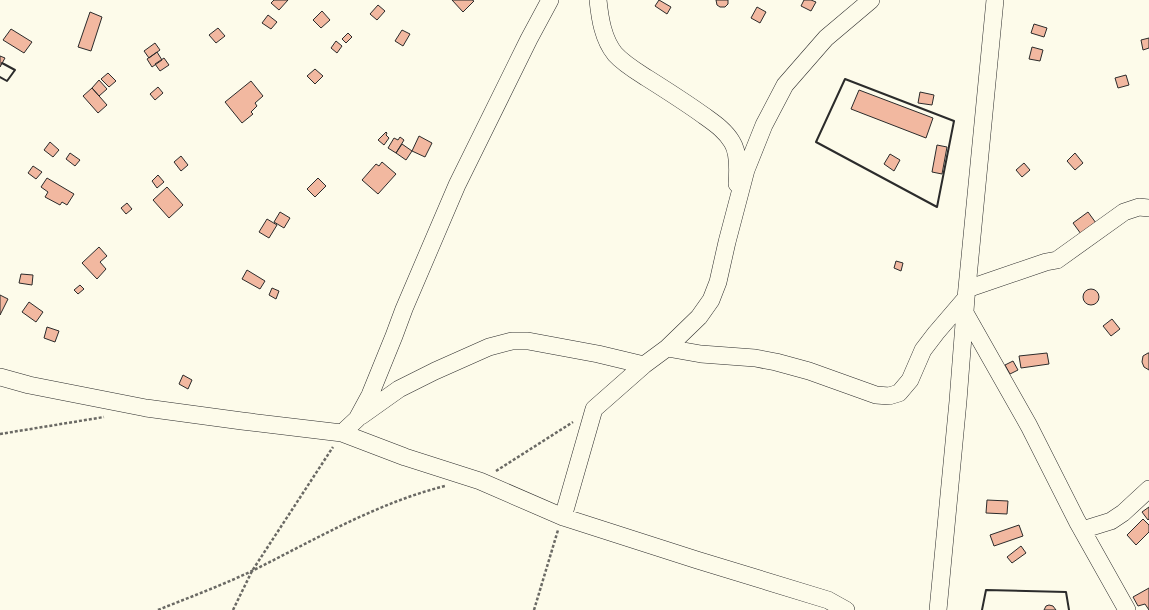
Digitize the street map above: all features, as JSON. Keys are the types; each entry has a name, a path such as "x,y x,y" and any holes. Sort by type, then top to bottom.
{"street":[{"path":"357,419 379,374 404,308 457,185 529,39 550,0"},
{"path":"598,0 600,22 604,36 615,54 632,69 681,99 721,128 733,142 737,156 738,171 735,214"},
{"path":"563,517 594,409 644,365 668,348 699,318 711,300 718,282 749,164 764,125 785,85 826,38 871,0"},
{"path":"938,610 995,0"},
{"path":"668,348 701,354 755,358 776,362 809,370 876,395 889,396 899,393 910,380 923,350 936,333 966,300 1046,262 1057,260 1124,212 1139,207 1149,208"},
{"path":"966,300 1082,530 1127,610"},
{"path":"342,433 357,419 399,389 489,347 512,340 528,341 644,365"},
{"path":"0,377 29,385 146,408 342,433 405,457 480,481 563,517 828,600 846,610"},
{"path":"1082,530 1111,521 1123,513 1149,489"}],"path":[{"path":"0,434 111,416"},
{"path":"480,481 574,422"},
{"path":"233,610 252,571 342,433"},
{"path":"158,610 252,571 400,499 450,485"},
{"path":"534,610 563,517"}],"building":[{"path":"274,0 288,0 279,10 271,3"},
{"path":"452,0 472,0 474,1 463,12"},
{"path":"659,0 671,7 667,14 655,6"},
{"path":"716,0 728,0 728,4 725,7 720,7 717,5"},
{"path":"804,0 816,2 811,11 801,6"},
{"path":"378,5 385,11 377,20 370,14"},
{"path":"757,7 766,12 760,23 751,18"},
{"path":"322,11 330,20 321,28 313,20"},
{"path":"90,12 102,17 91,51 78,47"},
{"path":"268,15 277,22 271,29 262,23"},
{"path":"1034,24 1047,28 1044,37 1031,33"},
{"path":"218,28 225,36 216,43 209,35"},
{"path":"11,29 32,42 24,53 3,40"},
{"path":"402,30 410,34 403,46 395,41"},
{"path":"348,33 352,37 346,43 342,39"},
{"path":"1149,38 1149,48 1143,50 1141,40"},
{"path":"336,41 342,46 337,53 331,48"},
{"path":"155,43 160,50 149,58 144,51"},
{"path":"1032,47 1043,50 1040,61 1029,59"},
{"path":"157,52 162,60 152,67 147,59"},
{"path":"0,56 5,58 0,67"},
{"path":"164,58 169,65 160,71 155,64"},
{"path":"315,69 323,76 315,84 307,76"},
{"path":"108,73 116,81 109,87 101,79"},
{"path":"1126,75 1129,85 1118,88 1115,78"},
{"path":"99,80 107,89 99,96 92,88"},
{"path":"251,81 263,96 255,103 257,106 251,112 253,114 242,123 225,102"},
{"path":"158,87 163,93 155,100 150,94"},
{"path":"92,88 107,105 98,113 83,96"},
{"path":"859,90 933,118 926,138 851,109"},
{"path":"920,92 934,95 932,105 918,103"},
{"path":"386,132 386,135 389,138 384,145 378,140"},
{"path":"419,136 432,143 425,157 412,151"},
{"path":"400,137 404,140 396,153 388,148 394,138 398,140"},
{"path":"50,142 59,150 53,157 44,150"},
{"path":"402,144 412,151 406,160 396,153"},
{"path":"937,145 947,147 942,174 932,172"},
{"path":"70,153 80,160 75,166 66,159"},
{"path":"1075,153 1083,163 1075,170 1067,161"},
{"path":"890,154 900,160 894,171 884,164"},
{"path":"181,156 188,165 181,171 174,162"},
{"path":"382,162 396,174 378,194 362,180 376,164 379,166"},
{"path":"1024,163 1030,170 1022,177 1016,170"},
{"path":"33,166 42,172 36,179 28,173"},
{"path":"158,175 164,182 157,188 152,181"},
{"path":"47,178 74,194 67,205 62,202 60,205 45,197 48,192 41,187"},
{"path":"318,178 326,186 315,197 307,189"},
{"path":"167,187 183,205 169,218 153,200"},
{"path":"127,203 132,209 126,214 121,208"},
{"path":"280,212 290,218 284,228 274,222"},
{"path":"1088,212 1096,223 1081,234 1073,223"},
{"path":"267,219 277,225 269,238 259,232"},
{"path":"99,247 107,256 100,262 106,269 97,279 82,263"},
{"path":"896,261 903,263 901,271 894,268"},
{"path":"247,270 265,281 260,289 242,279"},
{"path":"21,274 33,275 32,285 19,283"},
{"path":"80,285 84,289 78,294 74,290"},
{"path":"272,288 279,291 276,299 269,295"},
{"path":"1088,289 1094,289 1099,294 1097,303 1094,305 1088,305 1083,300 1083,294"},
{"path":"0,295 8,299 0,315"},
{"path":"29,302 43,312 36,322 22,312"},
{"path":"1112,319 1120,329 1111,336 1103,326"},
{"path":"47,327 59,331 55,342 44,338"},
{"path":"1047,353 1049,364 1021,368 1019,356"},
{"path":"1148,353 1149,370 1144,367 1142,362 1143,356"},
{"path":"1013,361 1018,370 1010,374 1005,365"},
{"path":"183,375 192,380 188,389 179,384"},
{"path":"987,500 1008,501 1007,514 986,513"},
{"path":"1149,507 1149,519 1148,520 1142,512"},
{"path":"1143,519 1149,525 1149,532 1136,545 1127,535"},
{"path":"1019,525 1023,536 994,546 990,535"},
{"path":"1021,546 1026,553 1012,563 1007,557"},
{"path":"1149,588 1149,610 1145,604 1138,606 1133,597"},
{"path":"1046,606 1053,606 1056,610 1044,610"}],"wall":[{"path":"0,77 7,81 15,70 2,63"},
{"path":"845,79 954,121 937,207 816,142 845,79"},
{"path":"982,610 986,590 1066,592 1069,610"}]}
